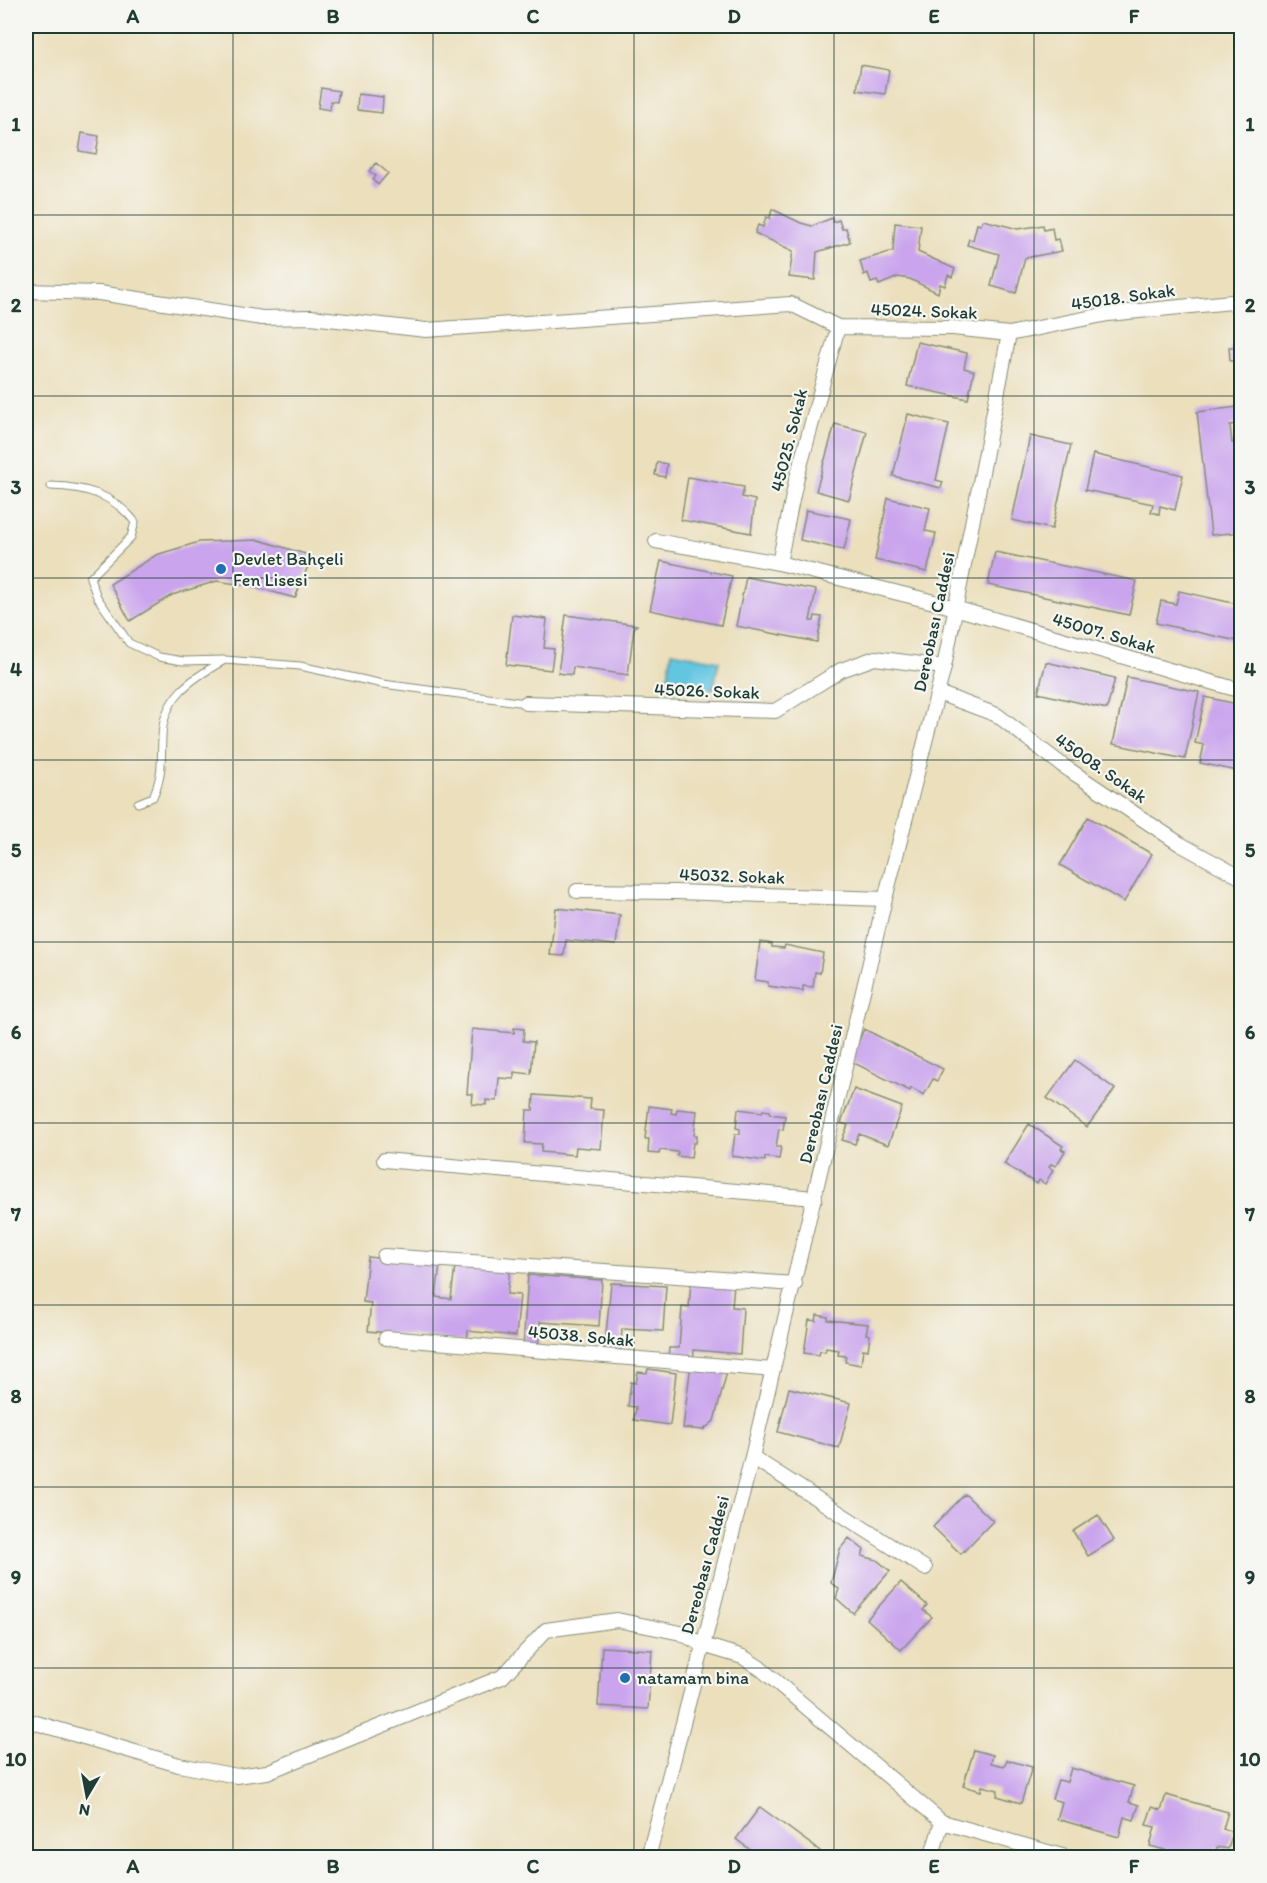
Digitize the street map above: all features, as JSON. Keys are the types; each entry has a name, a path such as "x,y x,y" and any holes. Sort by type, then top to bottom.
{"street":[{"path":"26,291 99,293 262,318 311,317 426,330 791,304 838,327"},
{"name":"45018. Sokak","path":"1009,334 1108,314 1242,300"},
{"name":"45024. Sokak","path":"838,327 953,328 1009,334"},
{"name":"45025. Sokak","path":"779,563 796,481 838,327"},
{"name":"Dereobası Caddesi","path":"648,1857 752,1457 885,899 945,667 1009,334"},
{"path":"656,541 779,563 957,610"},
{"name":"45007. Sokak","path":"957,610 1242,691"},
{"name":"45026. Sokak","path":"526,703 775,711 841,670 875,658 945,667"},
{"name":"45008. Sokak","path":"938,693 997,715 1062,765 1180,844 1242,878"},
{"name":"45032. Sokak","path":"577,891 885,899"},
{"path":"384,1160 815,1198"},
{"path":"384,1256 795,1284"},
{"name":"45038. Sokak","path":"386,1338 773,1370"},
{"path":"752,1457 925,1568"},
{"path":"26,1720 179,1765 222,1775 267,1772 502,1677 546,1630 617,1620 681,1633 704,1645 743,1657 760,1668 942,1822 1069,1857"},
{"path":"931,1857 942,1822"}],"lane":[{"path":"51,486 76,487 110,498 124,508 135,522 131,537 90,578 97,597 129,643 159,657 183,661 225,660 300,666 383,684 526,703"},
{"path":"138,803 153,796 162,777 162,734 171,700 199,674 225,660"}],"water":[{"path":"672,652 719,661 713,690 667,682"}],"building":[{"path":"861,65 889,70 885,94 857,90"},
{"path":"321,88 339,91 337,102 331,101 330,110 318,108"},
{"path":"358,94 383,97 382,113 357,110"},
{"path":"82,133 99,136 96,154 79,151"},
{"path":"376,163 388,173 378,185 373,180 376,176 369,171"},
{"path":"772,209 812,226 832,218 833,222 839,220 842,229 846,228 850,242 817,252 815,280 789,277 793,251 755,233 758,225 763,227 766,217 770,218"},
{"path":"983,220 1018,229 1043,225 1044,230 1052,228 1054,240 1059,239 1062,251 1025,258 1016,293 991,286 999,254 967,245 969,239 973,240 977,224 981,225"},
{"path":"895,223 921,226 918,252 955,269 952,277 948,275 945,286 940,284 938,293 910,279 898,277 879,285 877,281 871,283 868,273 864,275 860,261 893,251"},
{"path":"917,342 967,353 964,368 974,371 968,399 907,386"},
{"path":"1229,347 1242,347 1242,361 1230,361"},
{"path":"1237,407 1239,424 1230,425 1232,443 1242,442 1242,493 1239,493 1242,532 1211,535 1197,412"},
{"path":"908,414 949,424 936,480 943,482 941,488 893,476"},
{"path":"835,424 867,432 849,500 816,491"},
{"path":"1030,436 1071,445 1052,529 1012,520"},
{"path":"1093,454 1183,475 1175,510 1160,506 1159,514 1151,512 1153,504 1085,490"},
{"path":"657,462 667,464 665,477 655,475"},
{"path":"688,477 744,487 742,497 755,500 751,533 681,520"},
{"path":"888,498 930,508 925,531 936,533 927,572 875,560"},
{"path":"806,510 851,519 844,550 800,540"},
{"name":"Devlet Bahçeli Fen Lisesi","path":"259,540 312,556 295,598 251,586 217,581 172,595 130,621 110,584 156,555 199,542"},
{"path":"995,552 1137,581 1129,615 988,585"},
{"path":"661,561 732,576 721,625 650,610"},
{"path":"746,577 816,590 810,621 814,621 815,616 822,617 817,642 736,626"},
{"path":"1179,591 1242,605 1242,642 1156,623 1161,601 1176,604"},
{"path":"512,615 547,619 544,648 554,649 551,670 506,665"},
{"path":"566,615 637,625 634,628 628,675 573,667 572,675 558,673"},
{"path":"1046,662 1115,678 1107,709 1038,693"},
{"path":"1127,677 1199,692 1185,759 1113,744"},
{"path":"1205,697 1242,705 1242,772 1200,763 1204,745 1195,743"},
{"path":"1088,817 1152,854 1124,902 1060,865"},
{"path":"556,908 620,915 616,945 566,940 564,956 550,955"},
{"path":"760,942 772,944 772,947 784,948 785,945 823,953 820,973 815,972 813,987 803,986 803,991 768,986 768,982 755,980"},
{"path":"514,1028 524,1029 523,1041 534,1042 531,1074 514,1072 514,1079 499,1078 497,1101 486,1100 486,1105 472,1104 473,1094 467,1094 472,1029 514,1033"},
{"path":"864,1029 943,1069 937,1081 933,1079 924,1095 911,1088 910,1091 850,1061"},
{"path":"1075,1060 1115,1089 1087,1127 1047,1098"},
{"path":"854,1089 902,1107 888,1145 859,1134 855,1144 842,1140 848,1125 841,1123"},
{"path":"534,1095 591,1099 590,1109 604,1110 601,1149 576,1147 575,1155 541,1152 542,1144 525,1143 527,1110 533,1110"},
{"path":"649,1106 672,1109 671,1113 676,1114 677,1109 697,1111 694,1135 697,1135 696,1143 693,1143 691,1158 677,1156 678,1152 660,1150 659,1154 648,1153 649,1139 645,1139"},
{"path":"738,1109 770,1111 770,1114 785,1116 783,1130 779,1129 776,1147 781,1147 779,1159 765,1157 765,1161 732,1156 735,1134 740,1134 740,1129 736,1128"},
{"path":"1029,1124 1063,1146 1061,1149 1065,1151 1056,1166 1051,1164 1049,1167 1053,1170 1045,1184 1039,1180 1037,1184 1004,1164"},
{"path":"368,1257 440,1265 436,1297 451,1299 455,1266 510,1271 507,1294 520,1295 516,1336 468,1331 467,1341 368,1331 371,1303 363,1302"},
{"path":"528,1275 602,1280 599,1326 540,1322 538,1349 523,1348"},
{"path":"691,1280 734,1284 732,1307 743,1308 740,1354 694,1350 693,1363 668,1361 669,1348 679,1348 682,1307 689,1308"},
{"path":"611,1283 666,1286 663,1331 622,1329 620,1356 604,1355"},
{"path":"817,1315 828,1317 828,1320 868,1324 866,1334 870,1335 868,1350 863,1349 861,1365 845,1362 846,1356 838,1355 839,1350 826,1348 825,1352 820,1351 819,1355 804,1353 809,1320 816,1321"},
{"path":"691,1364 728,1368 714,1421 703,1430 683,1428"},
{"path":"648,1369 676,1373 670,1425 634,1420 636,1407 628,1406 631,1382 636,1383 638,1372 647,1373"},
{"path":"789,1388 851,1403 839,1448 778,1432"},
{"path":"965,1494 993,1521 961,1554 933,1527"},
{"path":"1098,1515 1114,1540 1088,1556 1073,1531"},
{"path":"849,1538 864,1550 862,1556 877,1560 890,1571 853,1613 836,1598 839,1589 831,1583 840,1549"},
{"path":"901,1582 927,1605 923,1610 932,1617 901,1650 867,1619"},
{"name":"natamam bina","path":"602,1647 652,1650 648,1709 598,1706"},
{"path":"974,1750 993,1755 991,1763 1004,1766 1007,1760 1032,1767 1021,1803 997,1796 998,1790 982,1786 981,1791 963,1786"},
{"path":"1071,1768 1134,1786 1129,1802 1139,1805 1134,1820 1124,1817 1119,1837 1057,1819 1062,1802 1052,1799 1058,1780 1067,1782"},
{"path":"1166,1795 1228,1812 1223,1829 1233,1832 1228,1849 1217,1847 1214,1858 1194,1858 1150,1846 1155,1827 1146,1825 1152,1807 1161,1810"},
{"path":"760,1807 820,1851 815,1858 761,1858 736,1839"}],"place":[{"name":"Devlet Bahçeli Fen Lisesi","path":"221,569"},
{"name":"natamam bina","path":"625,1678"}]}
